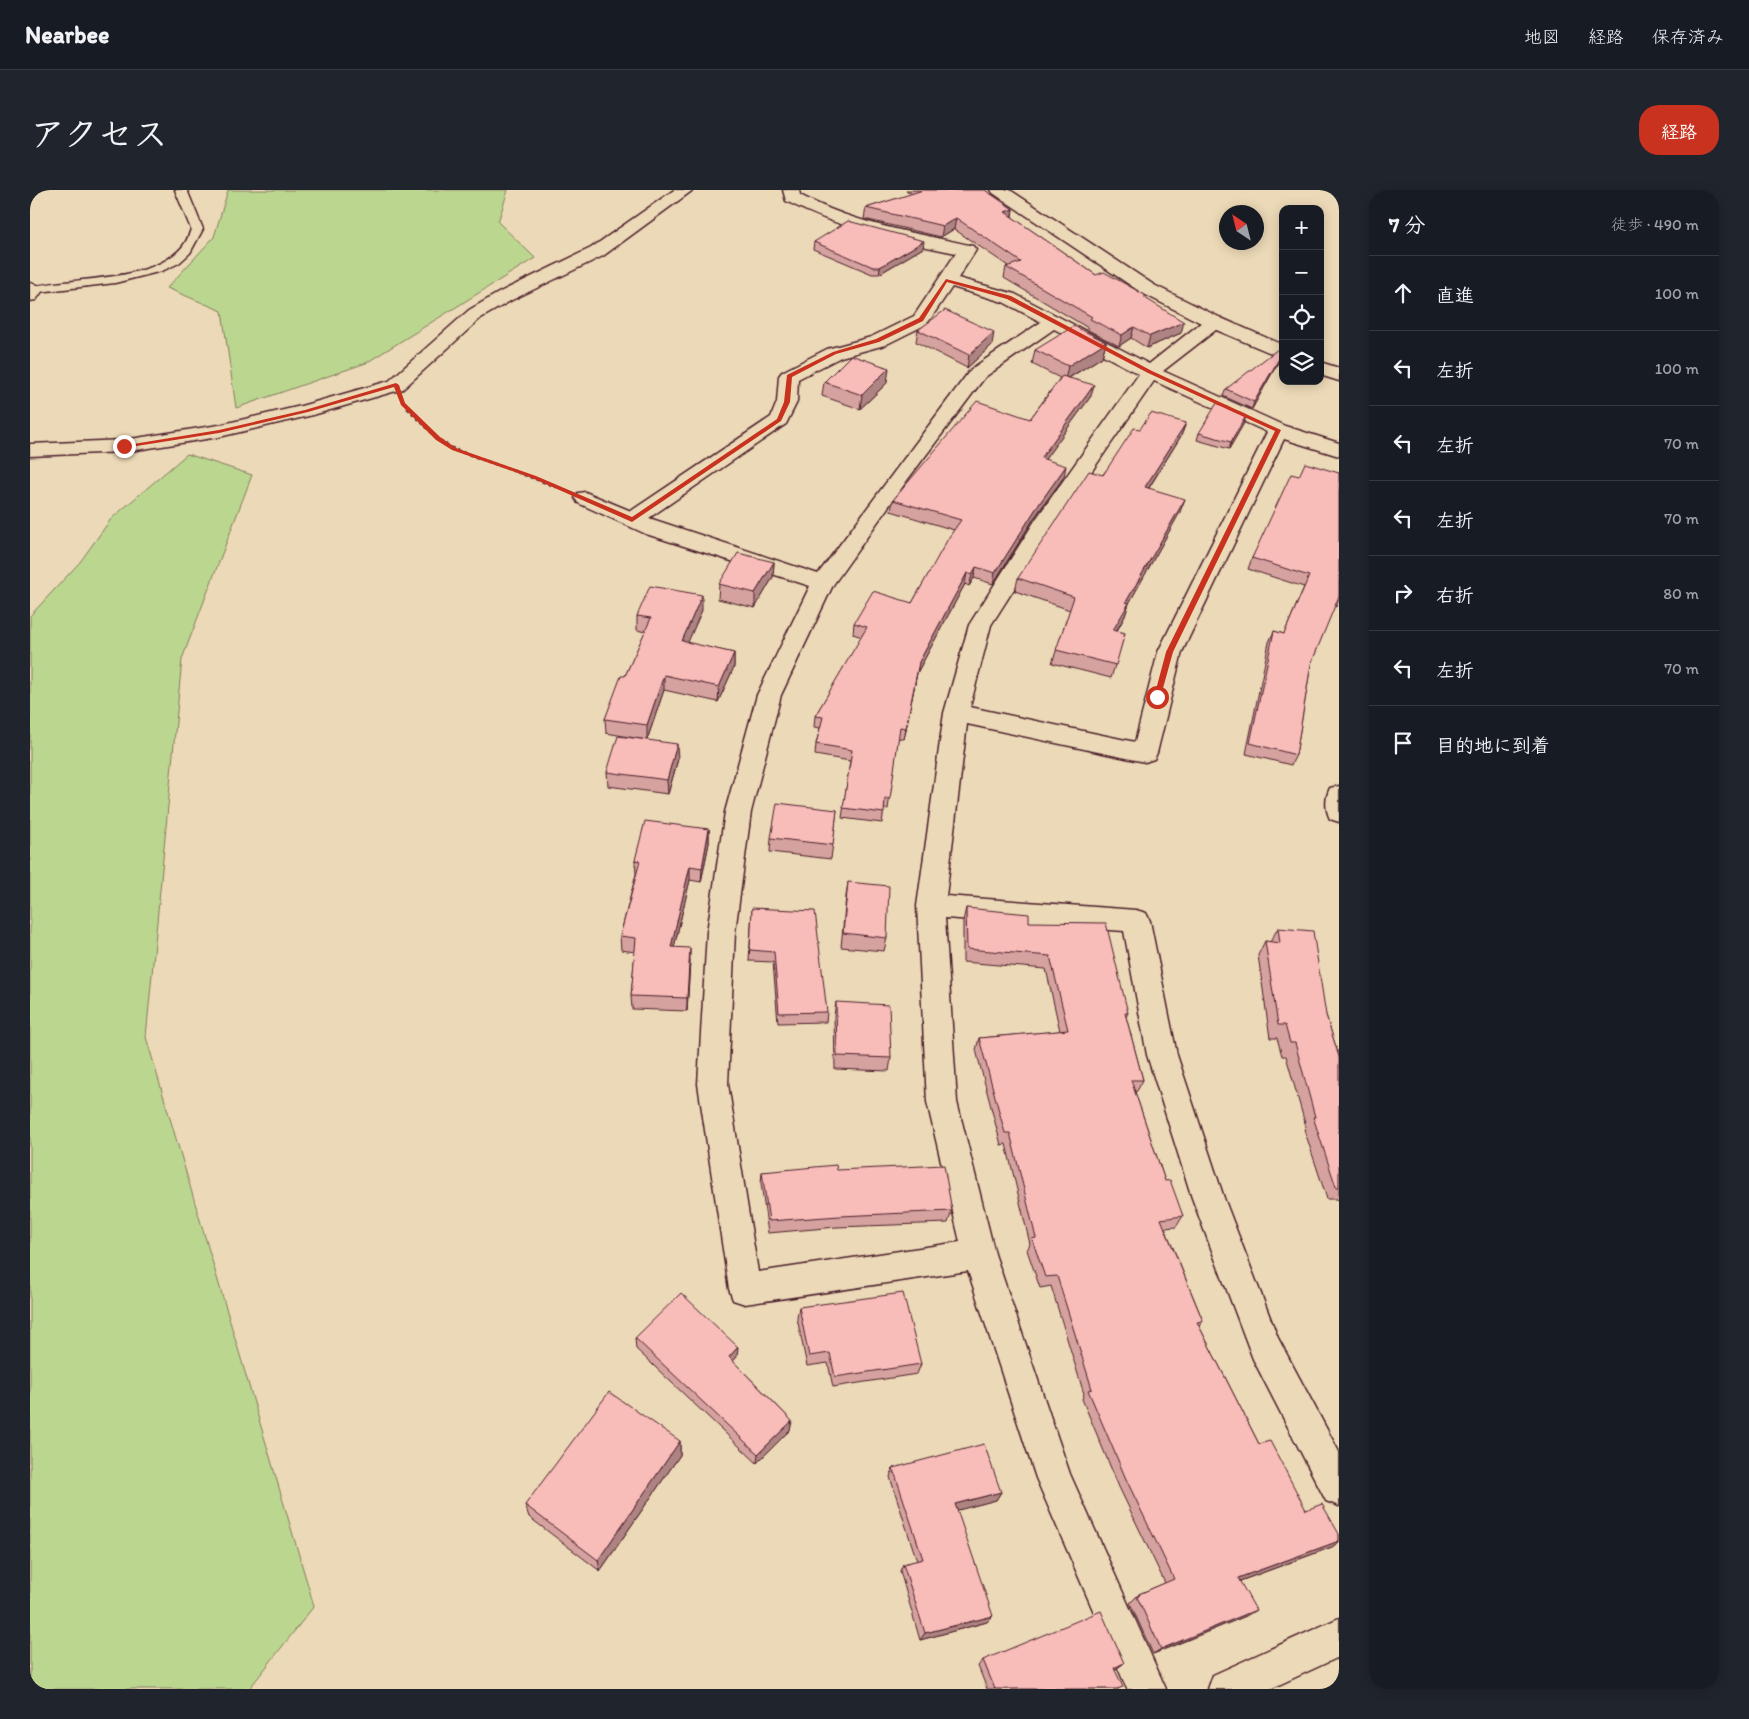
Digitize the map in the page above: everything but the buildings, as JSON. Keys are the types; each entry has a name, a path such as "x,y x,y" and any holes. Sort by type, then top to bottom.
{"street":[{"path":"30,450 124,446 219,431 306,411 396,385 475,314 506,296 597,252 685,190"},
{"path":"632,520 779,420 787,402 789,376 834,353 878,341 921,320 967,250 880,233 817,211 792,197 791,190"},
{"path":"999,190 1148,289 1214,322 1279,350"},
{"path":"946,280 1009,298 1150,372 1278,430 1339,450"},
{"path":"978,1254 745,1289 713,1084 721,932 738,812 769,695 823,583 978,373 1054,321"},
{"path":"1147,1689 1054,1478 978,1254 942,1102 931,906 956,713 980,625 1044,524 1150,372 1214,322"},
{"path":"1324,369 1339,375"},
{"path":"956,713 1145,753 1170,652 1278,430"},
{"path":"585,498 654,530 823,583"},
{"path":"1339,795 1339,812"},
{"path":"931,906 1136,921 1162,1055 1208,1198 1265,1347 1339,1488"},
{"path":"1227,1689 1339,1637"}],"lane":[{"path":"31,291 122,278 166,266 186,250 197,229 181,190"}],"path":[{"path":"396,385 403,404 438,438 454,449 534,477 585,498"}],"green space":[{"path":"228,190 508,190 498,222 535,258 366,363 236,408 222,311 167,288 214,237"},
{"path":"187,454 252,475 182,659 146,1037 314,1606 249,1689 30,1689 30,616 80,562 111,519"}],"route":[{"path":"124,446 219,431 306,411 396,385 403,404 438,438 454,449 534,477 632,520 779,420 787,402 789,376 834,353 878,341 921,320 946,280 1009,298 1150,372 1278,430 1170,652 1157,697"}]}
